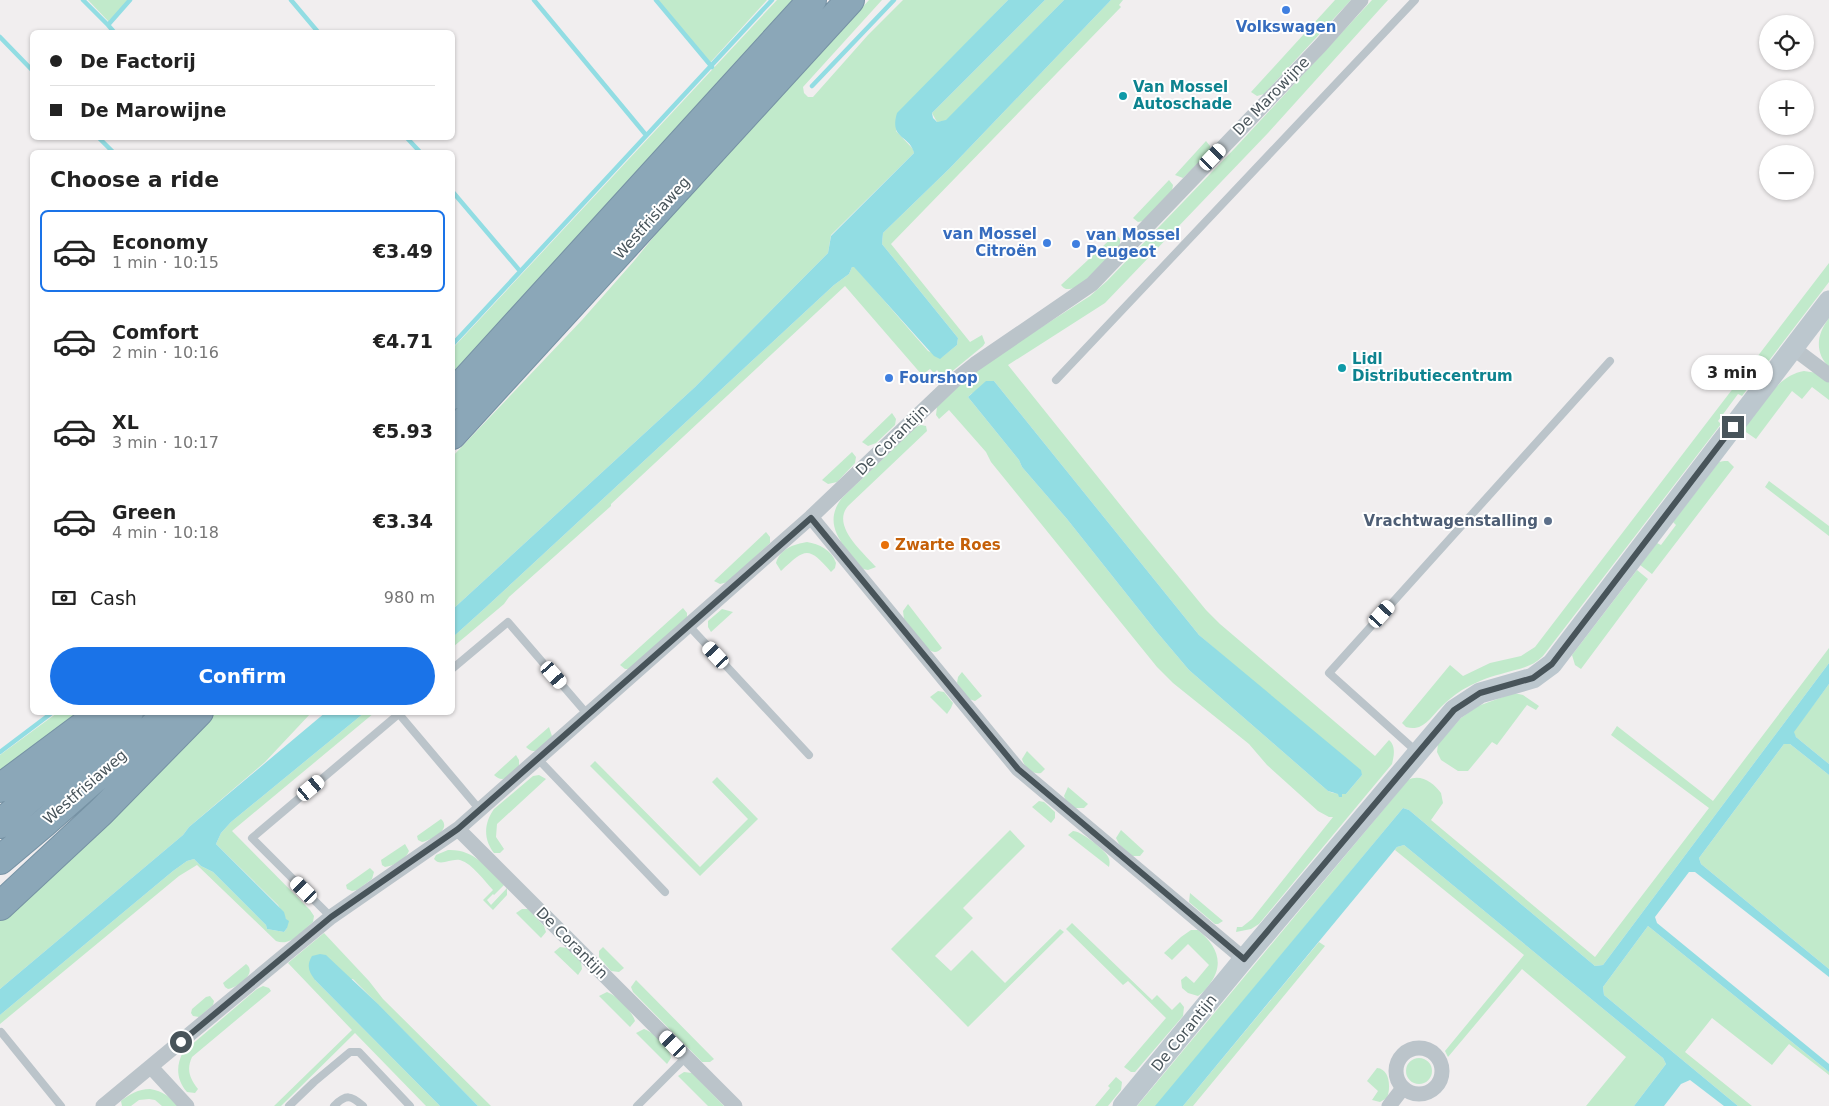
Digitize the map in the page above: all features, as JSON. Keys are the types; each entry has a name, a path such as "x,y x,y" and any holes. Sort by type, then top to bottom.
{"highway":[{"name":"Westfrisiaweg","path":"455,392 812,0"},
{"name":"Westfrisiaweg","path":"455,432 850,0"},
{"path":"0,788 98,715"},
{"name":"Westfrisiaweg","path":"0,824 126,715"},
{"name":"Westfrisiaweg","path":"0,860 167,715"},
{"path":"0,906 101,812 196,715"}],"street":[{"name":"De Marowijne","path":"975,364 1092,284 1321,45 1361,0"},
{"path":"1418,752 1454,710 1465,702 1489,690 1533,678 1552,664 1829,301"},
{"path":"1793,348 1829,375"},
{"name":"De Corantijn","path":"103,1106 331,917 458,829 811,518 955,380 975,364"},
{"path":"811,518 1018,769 1244,959"},
{"name":"De Corantijn","path":"1124,1106 1244,959 1418,752"},
{"name":"De Corantijn","path":"458,829 735,1106"},
{"path":"151,1067 187,1106"},
{"path":"1389,1106 1403,1088"}],"lane":[{"path":"1056,380 1415,0"},
{"path":"1418,752 1329,674 1610,361"},
{"path":"455,666 508,622 588,715"},
{"path":"689,626 809,755"},
{"path":"331,917 252,838 398,715"},
{"path":"402,715 480,810"},
{"path":"538,760 665,892"},
{"path":"0,1033 61,1106"},
{"path":"289,1106 350,1052 356,1051 410,1106"},
{"path":"637,1106 686,1057"},
{"path":"334,1106 340,1100 349,1097 354,1098 363,1106"},
{"path":"349,1097 354,1106"}],"green space":[{"path":"88,0 130,0 109,22"},
{"path":"655,0 767,0 708,65"},
{"path":"777,0 793,0 455,373 455,346"},
{"path":"869,0 882,0 803,87 804,93 808,97 813,97 868,35 903,0 1008,0 961,49 896,131 913,149 914,153 831,235 828,253 695,387 455,607 455,454 582,320 634,261 722,153 807,59 844,28"},
{"path":"1045,0 1064,0 946,121 937,122 932,113"},
{"path":"1111,0 1123,0 1119,5 1121,7 891,244 970,342 982,335 985,343 983,346 944,378 937,370 934,373 930,369 922,375 845,286 611,506 509,597 504,604 455,645 455,635 834,285 849,274 852,267 854,266 928,351 942,357 957,345 958,338 882,244 883,233 950,168"},
{"path":"1335,0 1351,0 1264,94 1257,96 1251,92"},
{"path":"1372,0 1388,0 1268,133 1105,303 1008,365 1142,532 1206,610 1220,624 1375,756 1389,740 1393,745 1392,764 1259,924 1251,929 1236,932 1237,927 1242,927 1252,919 1333,817 1318,811 1267,765 1249,744 1173,683 1157,667 991,462 986,452 949,410 939,419 936,415 937,407 978,368 1090,296 1107,281 1235,148","holes":["994,381 1199,635 1362,775 1346,794 1328,791 1189,670 1067,519 1022,467 1019,460 968,397 971,394"]},
{"path":"1206,141 1210,146 1210,152 1183,178 1175,175"},
{"path":"1169,180 1173,185 1172,191 1143,221 1138,222 1133,218"},
{"path":"1116,234 1120,239 1120,246 1088,279 1074,288 1066,289 1061,285"},
{"path":"1829,263 1829,282 1742,396 1738,394 1718,421 1721,424 1543,656 1529,666 1481,680 1471,685 1451,698 1422,726 1417,728 1406,727 1402,723 1450,665 1463,676 1490,663 1521,656 1535,647"},
{"path":"1829,318 1829,367 1821,355 1819,343 1822,330"},
{"path":"1804,371 1817,373 1829,380 1829,400 1812,387 1802,399 1792,391 1756,439 1743,430 1777,386 1794,374"},
{"path":"892,413 896,419 895,425 876,443 868,446 862,442"},
{"path":"926,426 927,431 848,506 844,514 843,522 846,530 857,546 876,567 868,570 863,569 843,545 834,527 836,508 842,498 916,427"},
{"path":"852,452 856,457 855,463 837,482 828,484 822,480"},
{"path":"1728,461 1734,467 1652,574 1640,565 1657,543 1661,545 1676,525 1673,522 1719,462"},
{"path":"1769,481 1829,526 1829,536 1765,487"},
{"path":"766,532 770,537 770,543 728,582 720,584 714,581"},
{"path":"807,542 816,544 828,551 834,558 835,568 831,572 812,554 807,553 796,558 781,571 776,563 781,554 797,544"},
{"path":"1637,570 1648,579 1581,669 1575,665 1572,655"},
{"path":"908,604 942,648 939,651 934,652 928,649 904,619 903,611"},
{"path":"683,608 687,613 687,619 630,669 625,669 620,665"},
{"path":"722,609 733,612 711,632 708,627 708,621"},
{"path":"1829,648 1829,663 1603,965 1595,966 1409,810 1403,808 1156,1106 1137,1106 1408,780 1413,778 1426,780 1441,793 1443,803 1431,820 1595,957 1709,808 1611,735 1617,726 1713,801"},
{"path":"962,672 982,696 975,701 969,699 957,683 958,677"},
{"path":"1829,684 1829,764 1796,737 1793,732"},
{"path":"938,691 944,692 953,703 947,714 930,697"},
{"path":"1514,693 1523,695 1539,706 1536,710 1527,705 1497,745 1492,742 1468,771 1458,771 1441,760 1437,752 1438,744 1461,718 1478,706"},
{"path":"54,715 82,715 0,778 0,755"},
{"path":"203,715 309,715 265,762 189,827 183,835 0,989 0,910"},
{"path":"362,715 372,715 232,831 314,916 313,922 300,934 287,942 276,941 197,865 179,876 0,1024 0,1015 187,861 194,859 201,866 213,872 266,925 267,929 284,932 287,928 286,919 278,905 216,844 221,833 231,822"},
{"path":"549,727 552,736 540,749 533,751 526,747"},
{"path":"1784,744 1790,744 1829,775 1829,969 1701,864 1699,858"},
{"path":"1027,751 1045,769 1041,773 1032,772 1025,765 1022,759"},
{"path":"516,755 519,760 519,766 510,775 501,779 494,775"},
{"path":"595,761 700,867 748,819 712,782 717,777 758,819 700,876 590,766"},
{"path":"539,775 546,779 497,824 496,837 504,849 500,853 494,853 490,848 486,831 491,814 494,809 533,776"},
{"path":"1068,787 1088,804 1084,808 1075,808 1066,801 1064,796"},
{"path":"1039,801 1044,802 1055,812 1055,818 1051,823 1032,807"},
{"path":"441,819 444,827 439,834 426,841 418,840 417,836"},
{"path":"1010,830 1025,846 963,908 973,918 935,956 951,971 972,950 1005,983 1060,929 1064,932 968,1027 891,949"},
{"path":"1121,830 1144,851 1140,856 1132,856 1119,844 1116,838"},
{"path":"1073,831 1096,844 1108,856 1109,867 1068,835"},
{"path":"405,844 409,851 402,859 396,864 385,867 382,865 381,860"},
{"path":"1404,845 1663,1058 1666,1064 1634,1106 1586,1106 1626,1057 1522,969 1448,1057 1445,1051 1524,955 1395,850 1397,847"},
{"path":"448,850 473,856 486,866 504,885 487,900 491,905 507,888 507,895 493,910 483,900 493,890 474,869 460,860 439,862 434,859 436,855"},
{"path":"370,868 374,872 372,879 357,890 347,889 346,885"},
{"path":"1190,893 1223,921 1215,924 1189,902"},
{"path":"522,909 528,909 544,926 546,932 541,938 516,913"},
{"path":"1072,923 1152,1000 1157,995 1172,1010 1180,1002 1184,1007 1183,1016 1135,1072 1131,1072 1124,1067 1166,1018 1128,981 1123,985 1066,929"},
{"path":"1648,926 1829,1072 1829,1075 1789,1044 1772,1065 1712,1018 1685,1052 1752,1106 1738,1106 1604,995 1603,987"},
{"path":"1191,930 1198,930 1210,942 1217,955 1218,962 1214,977 1206,989 1198,996 1188,993 1182,988 1181,980 1186,976 1194,983 1209,965 1188,944 1172,960 1164,953"},
{"path":"324,933 369,981 383,999 491,1106 478,1106 353,979 315,980 440,1106 426,1106 355,1033 281,1106 274,1106 352,1030 288,963"},
{"path":"1319,942 1325,946 1193,1106 1183,1106"},
{"path":"560,947 567,948 581,962 582,969 578,975 554,952"},
{"path":"603,947 624,968 619,972 611,971 599,957 599,951"},
{"path":"246,964 250,971 245,979 232,988 228,989 225,987 223,983"},
{"path":"636,980 714,1059 710,1062 702,1062 633,992 631,987"},
{"path":"263,986 271,991 192,1057 189,1066 190,1074 198,1089 195,1093 187,1092 181,1083 178,1072 183,1052 257,989"},
{"path":"607,992 620,1000 631,1013 635,1021 630,1027 599,996"},
{"path":"210,996 214,1001 213,1005 199,1017 193,1016 191,1013 192,1009 206,997"},
{"path":"644,1029 657,1037 665,1045 671,1058 667,1064 636,1033"},
{"path":"1419,1058 1428,1062 1432,1071 1428,1080 1419,1084 1410,1080 1406,1071 1410,1062"},
{"path":"1377,1068 1385,1072 1389,1084 1387,1098 1380,1102 1372,1100 1378,1091 1367,1081"},
{"path":"684,1072 692,1073 724,1106 708,1106 678,1076"},
{"path":"1116,1077 1122,1082 1121,1090 1108,1106 1095,1106 1110,1088 1108,1086"},
{"path":"150,1089 166,1095 179,1106 162,1106 155,1100 149,1099 139,1100 131,1106 122,1106 121,1101 131,1094"}],"water":[{"path":"1008,0 1045,0 932,113 933,118 937,122 946,120 1064,0 1111,0 950,168 883,233 882,244 958,338 957,345 940,359 934,356 852,267 849,274 834,285 455,635 455,607 695,387 828,253 831,236 914,153 909,143 898,133 895,122 897,113"},
{"path":"986,381 994,381 1199,635 1361,770 1362,775 1346,794 1342,794 1342,797 1339,797 1338,794 1328,791 1189,670 1067,519 1022,467 1019,460 968,397"},
{"path":"1829,663 1829,684 1794,732 1796,737 1829,764 1829,775 1790,744 1784,744 1699,858 1701,864 1829,969 1829,977 1695,872 1689,872 1655,917 1657,923 1829,1064 1829,1072 1648,926 1603,987 1604,995 1738,1106 1724,1106 1690,1080 1681,1084 1664,1106 1634,1106 1666,1064 1663,1058 1404,845 1397,847 1183,1106 1155,1106 1403,808 1409,810 1595,966 1603,965"},
{"path":"322,715 362,715 231,822 221,833 216,844 284,912 286,919 289,921 284,932 267,929 266,925 213,872 201,866 194,859 187,861 0,1015 0,989 183,835 189,827"},
{"path":"326,955 378,1004 478,1106 440,1106 315,980 310,972 309,963 312,956"}],"waterway":[{"path":"83,0 108,25"},
{"path":"112,30 108,25 130,0"},
{"path":"291,0 316,30"},
{"path":"534,0 646,135"},
{"path":"656,0 712,67"},
{"path":"455,342 772,0"},
{"path":"812,86 894,0"},
{"path":"0,37 30,68"},
{"path":"101,140 111,150"},
{"path":"409,140 418,150"},
{"path":"455,195 520,271"},
{"path":"0,752 49,715"}],"place":[{"name":"Volkswagen","path":"1286,10"},
{"name":"Van Mossel Autoschade","path":"1123,96"},
{"name":"van Mossel Citroën","path":"1047,243"},
{"name":"van Mossel Peugeot","path":"1076,244"},
{"name":"Lidl Distributiecentrum","path":"1342,368"},
{"name":"Fourshop","path":"889,378"},
{"name":"Vrachtwagenstalling","path":"1548,521"},
{"name":"Zwarte Roes","path":"885,545"}],"route":[{"path":"181,1042 331,917 458,829 811,518 1018,769 1244,959 1454,710 1480,693 1533,678 1552,664 1733,427"}]}
